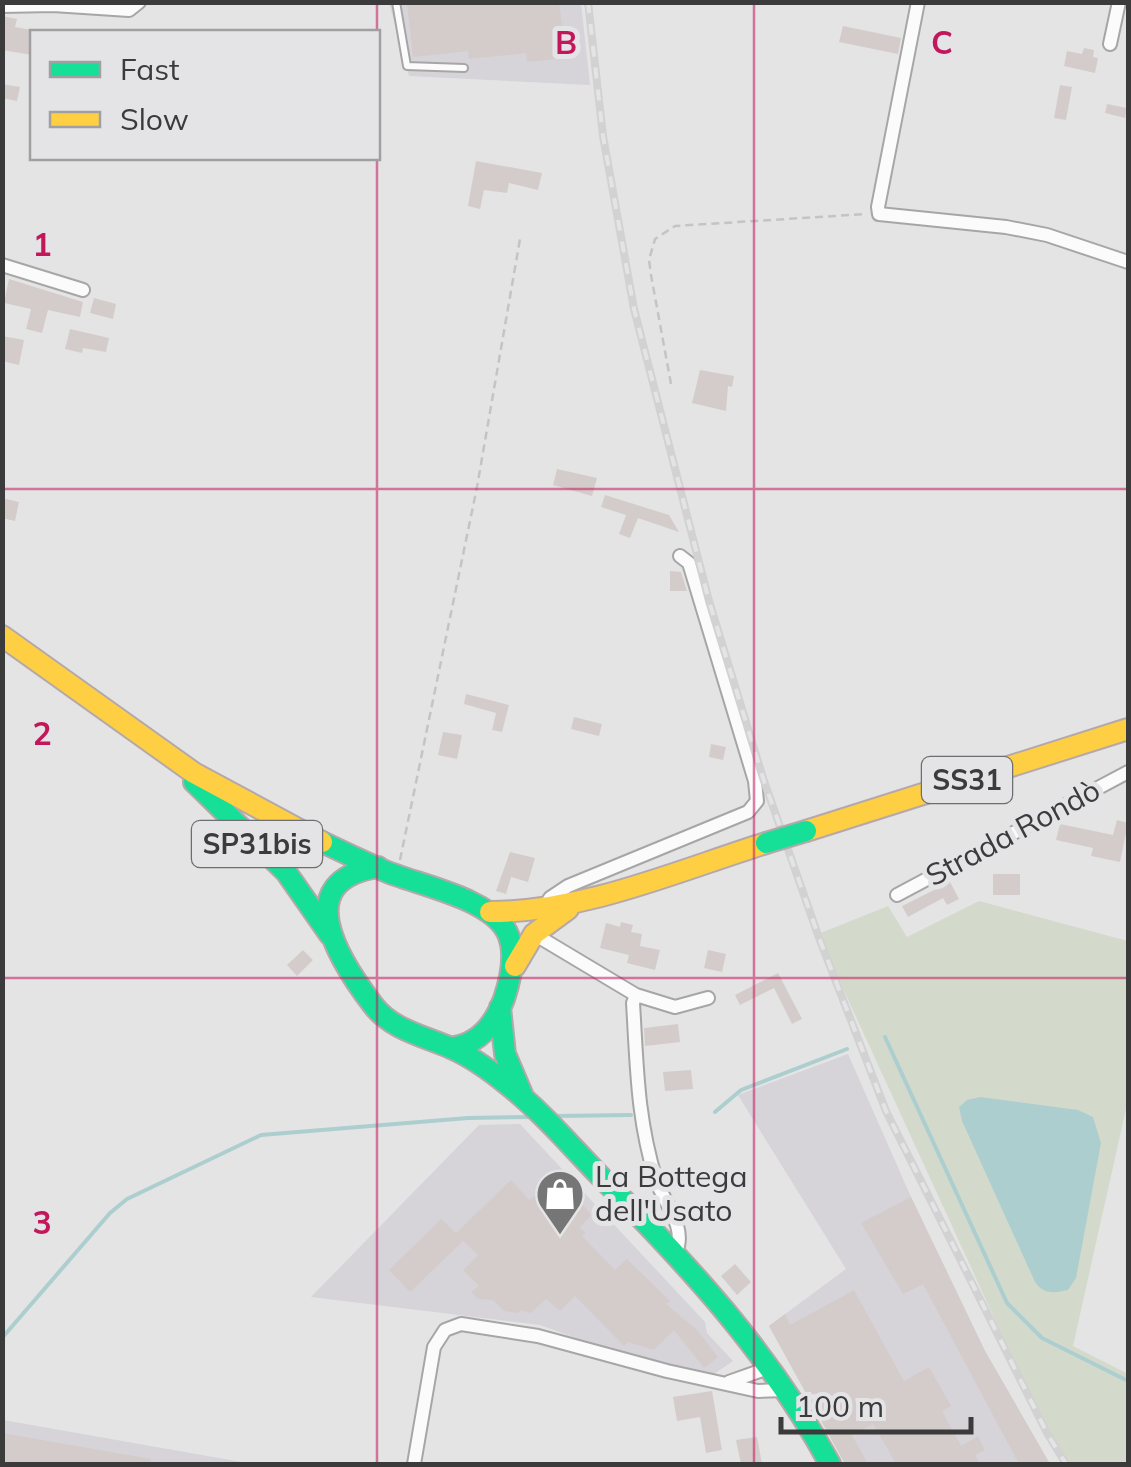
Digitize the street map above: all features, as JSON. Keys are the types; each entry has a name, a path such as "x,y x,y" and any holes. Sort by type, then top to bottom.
{"main road":[{"name":"SP31bis","path":"2,636 59,672 168,756 280,824 388,872"},
{"name":"SS31","path":"512,973 539,923 580,901 1128,729"},
{"name":"SP31bis","path":"168,756 286,872 336,941"},
{"path":"451,1048 465,1046 482,1035 500,1005 514,956 504,924 490,912 388,872 357,868 347,872 332,888 326,907 336,941 355,980 382,1014 471,1058 526,1101 704,1280 771,1367 830,1464"},
{"name":"SS31","path":"490,912 539,923"},
{"path":"500,1005 505,1054 526,1101"}],"street":[{"path":"2,6 53,4 130,10 138,2"},
{"path":"918,2 878,207 880,214 1047,235 1128,262"},
{"path":"1110,44 1119,2"},
{"path":"2,265 83,290"},
{"path":"680,556 689,563 755,780 758,802 748,812 568,886 550,898 539,923 636,995 674,1007 708,998"},
{"name":"Strada Rondò","path":"897,895 1128,772"},
{"path":"636,995 633,1002 640,1122 658,1185 677,1222 680,1247 676,1252"},
{"path":"414,1464 434,1348 445,1330 461,1324 538,1336 667,1371 758,1390 786,1390"},
{"path":"727,1383 771,1367"}],"lane":[{"path":"396,2 406,66 464,68"}],"path":[{"path":"671,384 651,275 654,239 675,226 880,214"},
{"path":"388,872 476,487 520,240"}],"shaded area":[{"path":"389,3 581,3 590,85 409,76"},
{"path":"848,1054 985,1351 1050,1464 845,1464 769,1326 846,1269 738,1095"},
{"path":"520,1124 705,1322 707,1333 733,1361 711,1376 667,1371 540,1325 311,1297 479,1125"},
{"path":"3,1420 253,1464 3,1464"}],"green space":[{"path":"979,901 1128,941 1128,1100 1073,1346 1128,1374 1128,1464 1068,1464 1047,1433 818,934 888,906 907,937"}],"water":[{"path":"980,1097 1078,1110 1093,1117 1101,1143 1076,1278 1068,1290 1050,1292 1035,1282 962,1121 959,1107"}],"building":[{"path":"407,2 559,2 566,58 527,62 526,53 469,59 468,51 413,57"},
{"path":"2,16 17,19 15,27 32,30 30,55 2,50"},
{"path":"843,26 901,38 898,54 839,42"},
{"path":"1084,48 1094,50 1093,57 1098,58 1095,73 1064,66 1067,51 1082,54"},
{"path":"2,84 20,87 17,101 2,98"},
{"path":"1060,85 1072,87 1066,120 1054,118"},
{"path":"1107,104 1127,108 1125,118 1105,113"},
{"path":"476,161 542,173 538,190 509,183 507,193 484,190 480,209 468,206"},
{"path":"9,279 83,302 80,317 48,310 42,333 26,329 31,309 4,303"},
{"path":"94,298 116,304 113,319 90,313"},
{"path":"70,329 109,338 106,352 65,349"},
{"path":"2,336 24,340 19,365 2,361"},
{"path":"700,370 734,376 732,387 728,386 726,411 692,403"},
{"path":"557,469 597,478 592,496 553,485"},
{"path":"605,495 669,515 679,532 638,518 630,538 619,534 626,515 601,507"},
{"path":"2,498 19,502 15,521 2,518"},
{"path":"670,571 681,572 687,591 670,591"},
{"path":"466,694 509,705 502,732 492,730 496,713 464,704"},
{"path":"574,717 602,724 599,736 571,729"},
{"path":"443,732 462,735 457,759 438,755"},
{"path":"711,744 726,747 723,760 709,757"},
{"path":"1117,820 1128,823 1120,862 1091,856 1093,848 1056,840 1060,824 1113,835"},
{"path":"510,852 535,858 528,882 511,877 506,894 496,891"},
{"path":"993,874 1020,874 1020,895 993,895"},
{"path":"950,882 959,899 947,905 943,898 908,917 902,906"},
{"path":"621,922 633,925 631,932 642,934 640,946 660,950 655,970 627,963 629,955 600,948 606,923 620,927"},
{"path":"303,950 313,960 297,976 287,965"},
{"path":"708,950 726,954 722,972 704,968"},
{"path":"778,973 802,1019 792,1024 774,988 740,1005 735,995"},
{"path":"678,1024 680,1042 645,1046 644,1028"},
{"path":"691,1070 693,1089 665,1091 663,1072"},
{"path":"511,1180 529,1200 538,1193 558,1214 576,1198 592,1215 580,1227 586,1233 582,1236 615,1270 627,1259 670,1301 666,1304 698,1331 718,1357 704,1368 674,1330 654,1350 628,1342 624,1346 575,1296 560,1311 546,1299 531,1313 504,1311 493,1300 478,1299 471,1292 479,1286 463,1270 478,1255 463,1241 410,1292 389,1270 441,1219 456,1233"},
{"path":"911,1197 985,1351 1050,1464 1019,1464 923,1284 903,1294 861,1223"},
{"path":"735,1264 751,1282 737,1295 721,1276"},
{"path":"854,1290 904,1381 929,1367 951,1406 942,1411 961,1446 978,1436 985,1450 975,1455 980,1464 896,1464 873,1424 852,1435 868,1464 845,1464 769,1326 785,1314 790,1325"},
{"path":"712,1391 722,1450 706,1453 700,1417 677,1421 673,1397"},
{"path":"2,1433 151,1459 150,1464 2,1464"},
{"path":"757,1437 762,1464 741,1464 736,1440"}],"waterway":[{"path":"885,1037 1007,1303 1042,1338 1128,1381"},
{"path":"715,1112 741,1090 847,1049"},
{"path":"555,1116 631,1115"},
{"path":"2,1338 110,1213 127,1199 261,1135 468,1118 530,1117"}],"railway":[{"path":"588,2 603,136 634,309 709,601 763,778 886,1111 1066,1464"}],"traffic: fast":[{"path":"194,782 286,872 330,935"},
{"path":"766,843 806,831"},
{"path":"322,842 385,871 470,901 498,920 507,932 512,965 500,1008 477,1038 451,1048"},
{"path":"378,867 351,875 335,888 328,905 336,945 373,1005 399,1026 481,1065 544,1117 726,1312 781,1385 830,1464"},
{"path":"500,1007 505,1054 522,1094"}],"traffic: slow":[{"path":"2,636 194,773 322,842"},
{"path":"806,831 1128,729"},
{"path":"490,912 595,898 766,843"},
{"path":"515,966 534,934 568,909"}],"place":[{"name":"La Bottega dell'Usato","path":"560,1236"}]}
